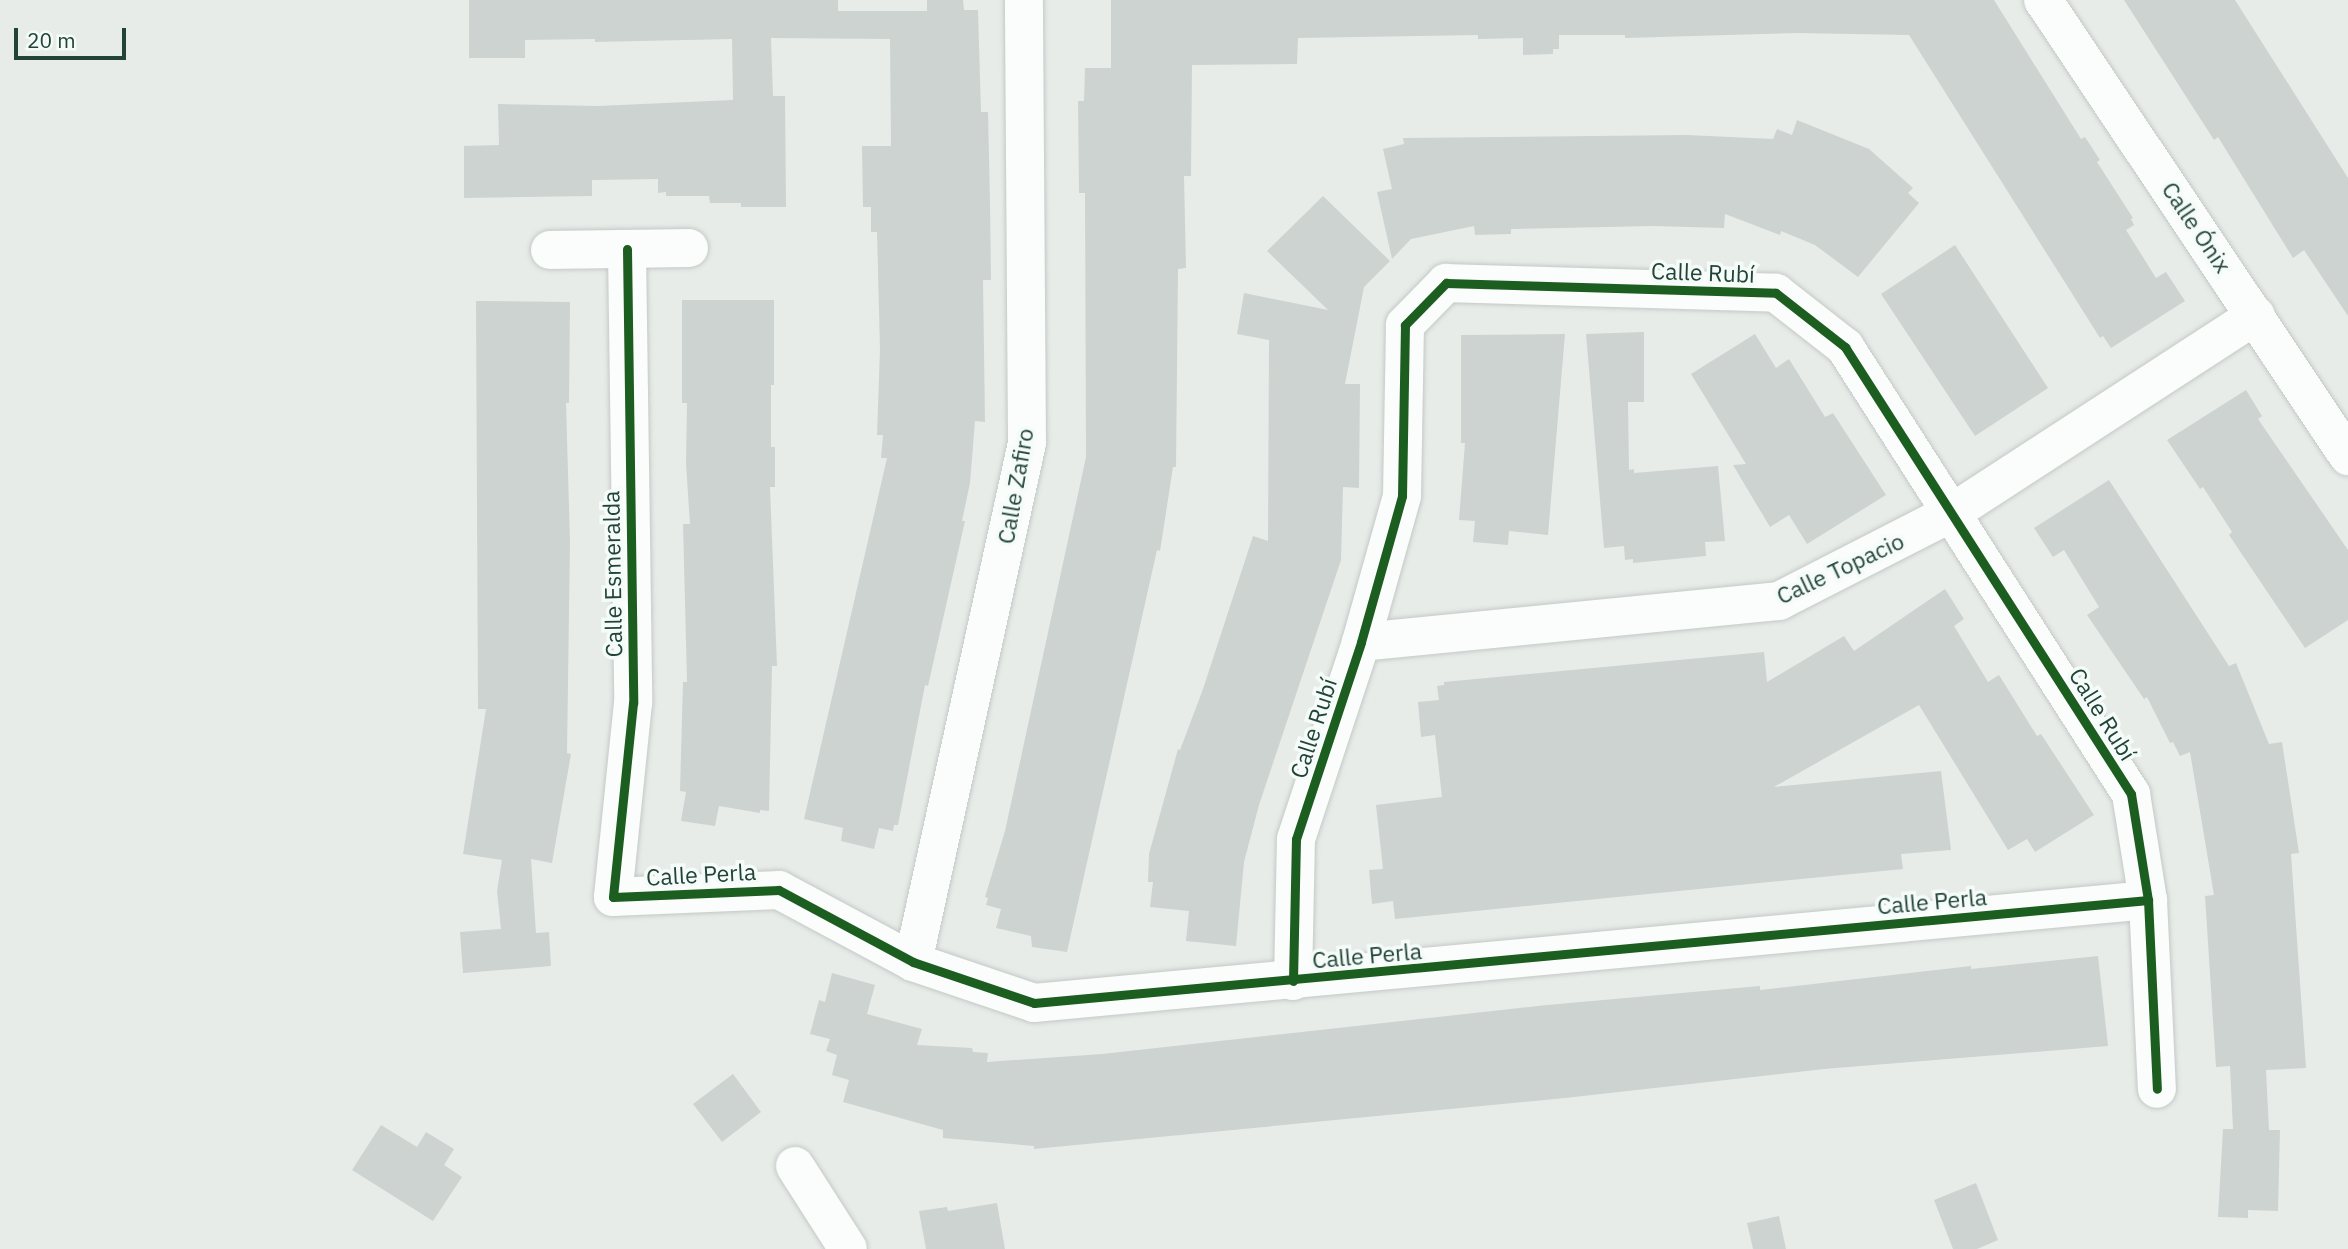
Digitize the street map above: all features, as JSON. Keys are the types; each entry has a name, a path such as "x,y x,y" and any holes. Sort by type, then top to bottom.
{"street":[{"name":"Calle Zafiro","path":"913,962 1027,443 1024,0"},
{"name":"Calle Ónix","path":"2043,0 2348,456"},
{"path":"550,250 689,247"},
{"name":"Calle Esmeralda","path":"613,897 633,702 627,249"},
{"name":"Calle Rubí","path":"1293,981 1296,839 1361,642 1402,496 1405,325 1446,283 1776,293 1845,347 2131,794 2148,900 2157,1089"},
{"name":"Calle Topacio","path":"1361,642 1779,601 1953,512 2256,315"},
{"name":"Calle Perla","path":"613,897 779,890 913,962 1034,1003 2148,900"},
{"path":"795,1166 848,1249"}],"building":[{"path":"469,0 838,0 838,11 927,11 927,0 963,0 964,10 978,10 981,112 988,112 990,202 991,280 983,280 985,422 975,421 970,483 962,521 965,521 928,686 925,685 898,825 894,825 893,831 879,828 874,849 841,841 843,828 804,819 887,458 881,458 883,435 877,435 880,349 877,232 871,232 871,207 863,207 862,146 891,146 890,39 771,38 773,96 785,96 786,207 741,207 741,203 710,203 709,196 666,196 666,192 658,193 658,179 592,180 592,196 464,198 464,146 499,145 498,104 598,106 733,100 732,39 595,42 595,39 525,40 525,58 469,58"},
{"path":"1111,0 1994,0 2081,139 2085,137 2100,160 2097,162 2133,218 2131,219 2134,225 2126,230 2156,278 2166,272 2185,301 2111,348 2103,336 2100,338 1909,35 1796,33 1625,38 1625,35 1559,35 1559,49 1553,49 1553,54 1523,55 1523,38 1478,39 1478,35 1298,38 1297,64 1192,65 1191,176 1184,176 1186,268 1178,269 1176,467 1173,467 1160,551 1157,550 1067,952 1032,947 1031,936 996,928 1001,909 986,905 988,898 985,897 1005,831 1086,457 1085,193 1079,193 1078,101 1084,101 1085,68 1111,68"},
{"path":"2124,0 2235,0 2348,178 2348,316 2304,250 2293,258 2218,137 2214,140"},
{"path":"1797,120 1869,149 1913,188 1908,193 1919,203 1858,277 1815,245 1781,231 1780,235 1725,214 1724,228 1653,226 1511,229 1511,234 1475,235 1474,226 1411,239 1392,259 1377,192 1392,189 1383,149 1404,144 1403,138 1687,135 1773,139 1777,129 1792,135"},
{"path":"1323,196 1390,261 1364,287 1345,384 1360,384 1359,488 1343,487 1341,560 1259,805 1244,862 1236,946 1186,941 1189,911 1150,907 1153,882 1148,882 1149,854 1178,749 1180,750 1203,689 1253,536 1268,541 1269,340 1237,334 1244,293 1328,310 1267,251"},
{"path":"1955,245 2048,388 1975,436 1881,294"},
{"path":"682,300 774,300 771,447 775,447 775,487 770,487 777,666 772,666 769,811 760,810 760,813 719,806 715,826 681,821 686,792 680,791 683,682 687,682 683,524 690,524 686,464 687,403 682,403"},
{"path":"476,301 570,302 569,403 566,403 570,542 567,753 571,754 552,863 531,859 536,933 549,932 551,966 463,973 460,932 501,929 497,891 502,860 463,854 486,709 478,709"},
{"path":"1644,332 1644,402 1628,402 1629,470 1634,469 1634,473 1718,466 1725,541 1705,542 1706,556 1633,563 1633,559 1625,560 1624,546 1604,548 1586,334"},
{"path":"1565,334 1548,535 1509,531 1508,545 1473,542 1475,521 1459,520 1465,443 1461,443 1461,335"},
{"path":"1755,334 1776,368 1789,359 1825,417 1833,413 1886,495 1807,544 1789,515 1770,527 1733,465 1746,464 1691,374"},
{"path":"2246,390 2262,416 2258,419 2348,550 2348,620 2305,648 2229,535 2232,532 2203,487 2200,489 2167,440"},
{"path":"2109,480 2229,666 2236,663 2269,744 2282,742 2299,853 2291,854 2306,1068 2266,1070 2269,1130 2280,1130 2278,1211 2248,1210 2248,1218 2218,1217 2223,1129 2233,1129 2230,1066 2216,1067 2205,896 2214,895 2190,752 2180,756 2173,742 2170,743 2147,697 2144,699 2087,615 2099,607 2064,550 2053,557 2034,528"},
{"path":"1945,589 1964,619 1954,626 1988,682 1999,675 2037,736 2041,734 2094,815 2035,852 2027,839 2008,850 1919,705 1774,787 1941,771 1951,850 1901,854 1903,869 1395,919 1393,901 1372,904 1369,870 1383,869 1376,805 1442,797 1435,735 1421,737 1418,702 1439,700 1437,686 1444,685 1444,682 1764,652 1767,682 1844,636 1854,651"},
{"path":"2098,956 2108,1046 1824,1069 1565,1098 1034,1149 1034,1146 943,1138 943,1130 843,1102 849,1080 832,1075 837,1055 826,1051 830,1039 810,1034 819,1000 825,1002 832,973 875,985 867,1014 922,1029 917,1045 972,1048 973,1052 988,1053 987,1062 1102,1054 1547,1005 1760,986 1760,990 1971,966 1971,969"},
{"path":"733,1074 761,1112 722,1142 693,1104"},
{"path":"381,1125 417,1147 426,1132 454,1149 444,1165 462,1177 433,1221 352,1170"},
{"path":"1976,1183 1998,1240 1977,1249 1953,1249 1934,1200"},
{"path":"997,1203 1005,1249 926,1249 919,1211 947,1207 948,1211"},
{"path":"1779,1216 1786,1249 1753,1249 1747,1223"}],"cycle path":[{"path":"627,249 633,703 613,897 779,890 913,962 1034,1003 2148,900"},
{"path":"1293,981 1296,839 1361,642 1402,496 1405,325 1446,283 1776,293 1845,347 2131,794 2148,900 2157,1089"}]}
